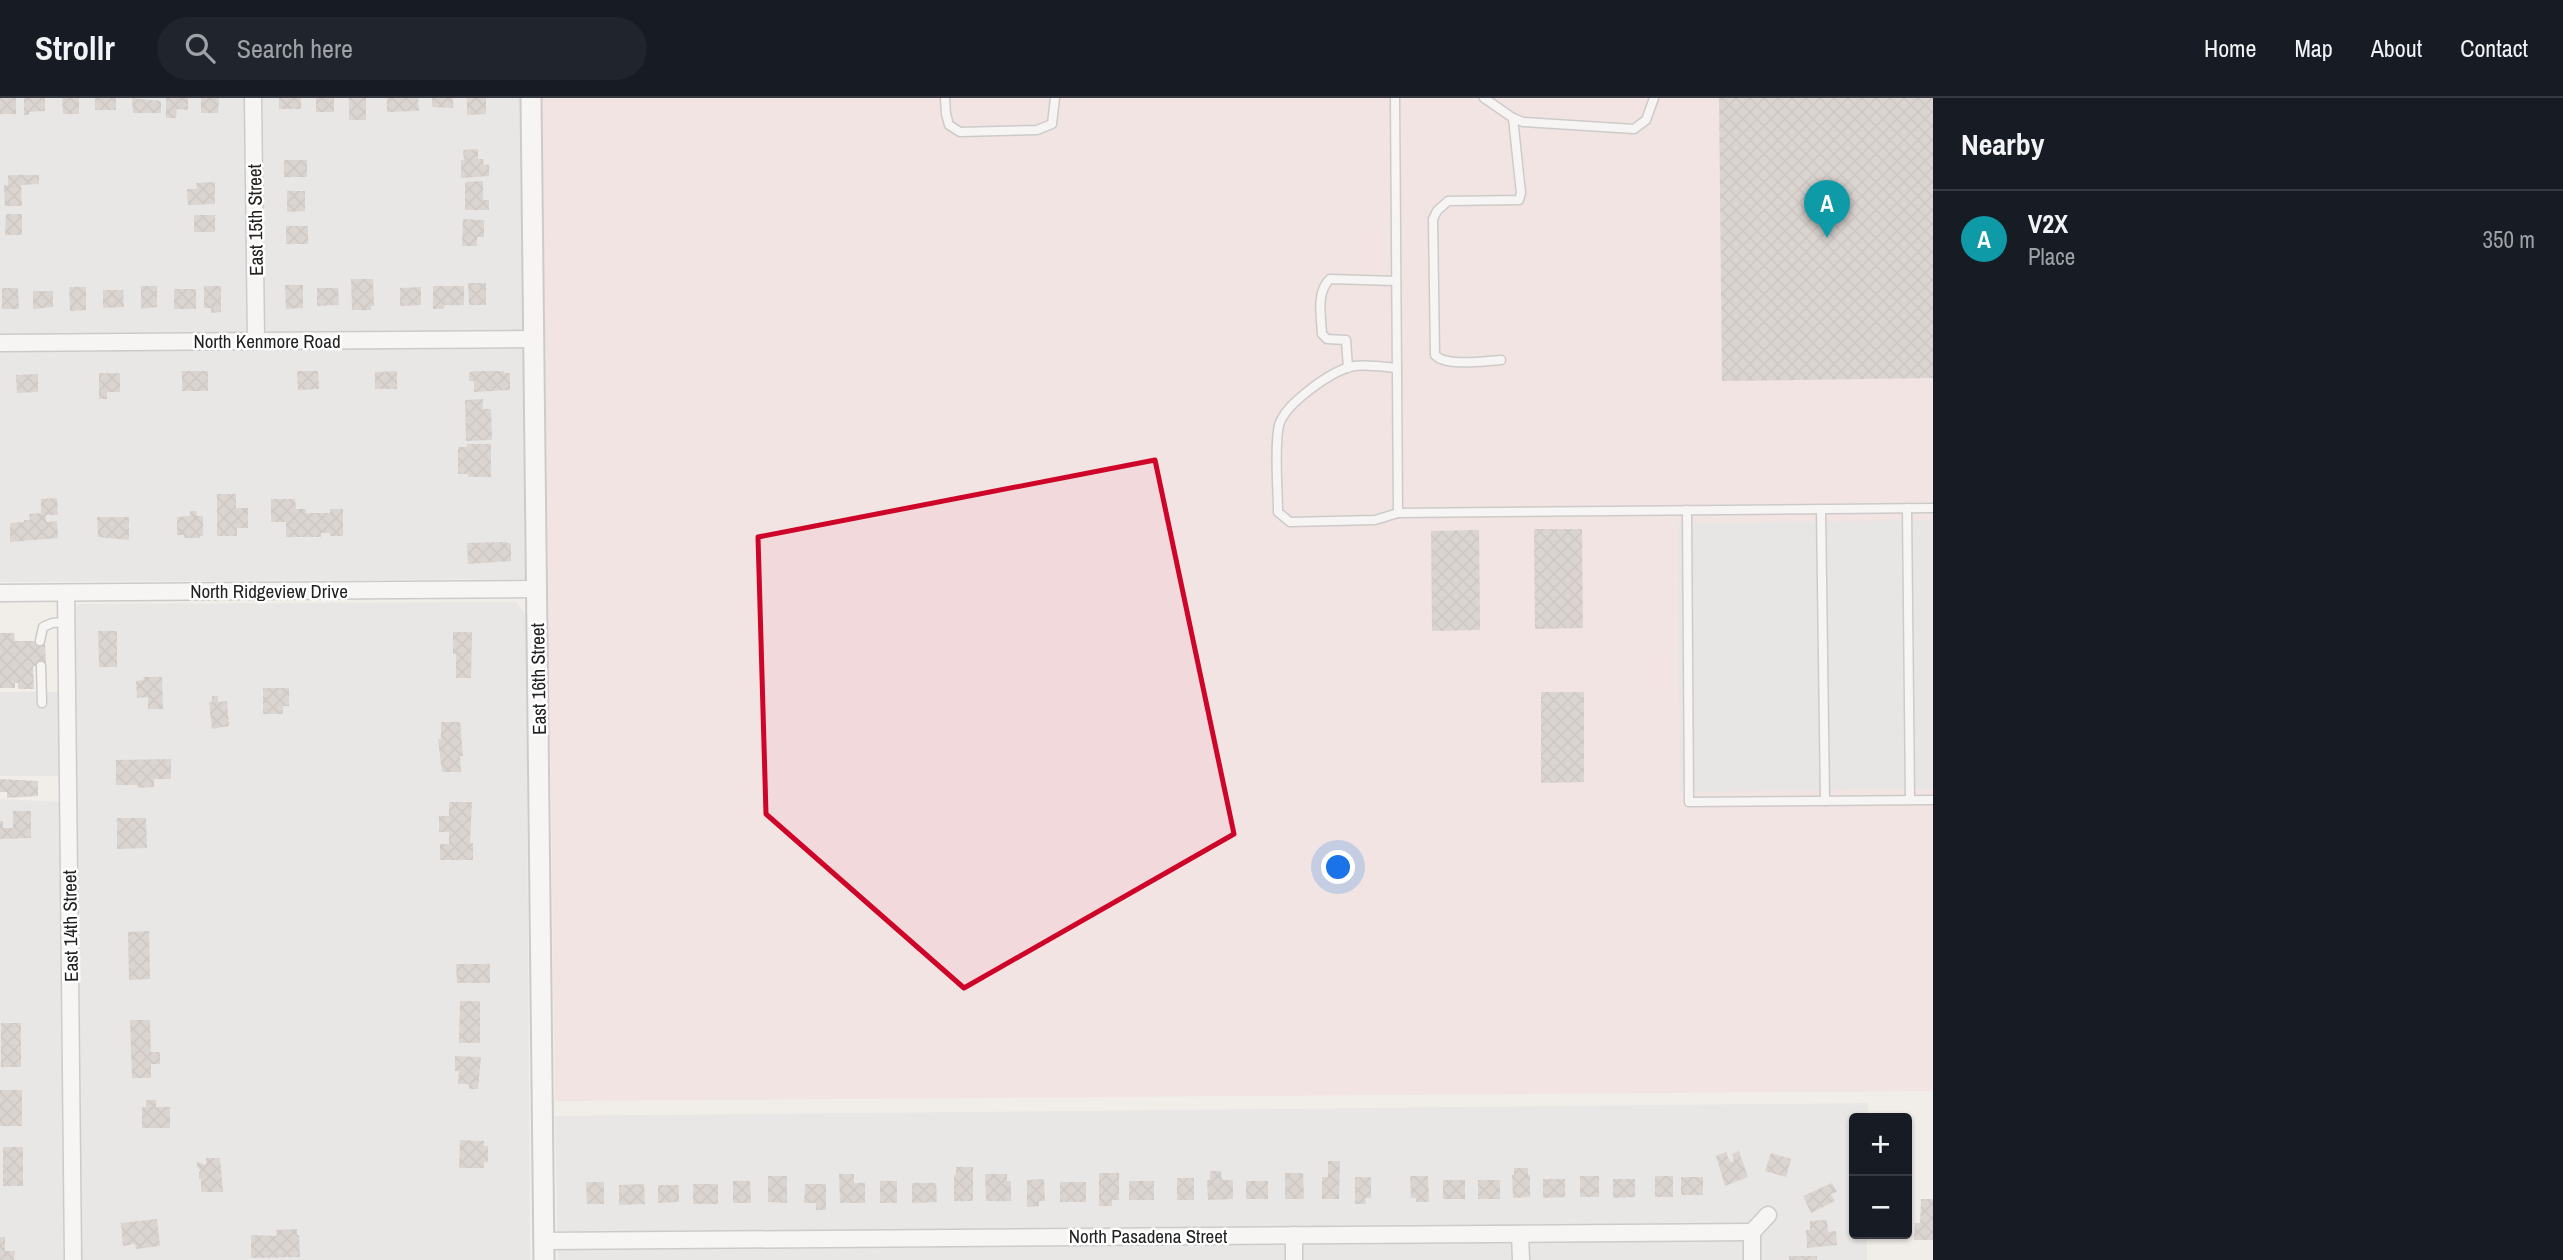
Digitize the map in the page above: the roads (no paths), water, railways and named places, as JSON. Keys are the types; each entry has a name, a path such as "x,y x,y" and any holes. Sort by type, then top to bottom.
{"street":[{"name":"East 15th Street","path":"253,98 256,341"},
{"name":"East 16th Street","path":"531,98 544,1250"},
{"name":"North Kenmore Road","path":"0,343 534,339"},
{"name":"North Ridgeview Drive","path":"0,593 537,589"},
{"name":"East 14th Street","path":"66,593 73,1260"},
{"path":"1752,1260 1752,1232 1768,1215"},
{"name":"North Pasadena Street","path":"544,1250 1294,1235 1752,1232"},
{"path":"1520,1234 1521,1260"},
{"path":"1294,1235 1294,1260"}],"lane":[{"path":"945,98 949,125 960,132 1037,130 1052,124 1055,98"},
{"path":"1395,98 1398,513"},
{"path":"1484,98 1523,122 1634,130 1646,120 1654,98"},
{"path":"1501,360 1450,362 1440,360 1435,355 1433,219 1448,201 1519,200 1521,193 1513,118"},
{"path":"1348,368 1346,340 1327,339 1322,334 1321,292 1324,284 1331,279 1396,281"},
{"path":"1397,368 1353,366 1317,384 1287,411 1279,424 1278,512 1290,522 1375,520 1398,513 1933,508"},
{"path":"1907,508 1910,800"},
{"path":"1821,509 1825,801"},
{"path":"1687,510 1689,802 1933,800"},
{"path":"40,641 43,627 67,622"},
{"path":"41,666 42,702"}],"place":[{"name":"V2X","path":"1827,238"}]}
